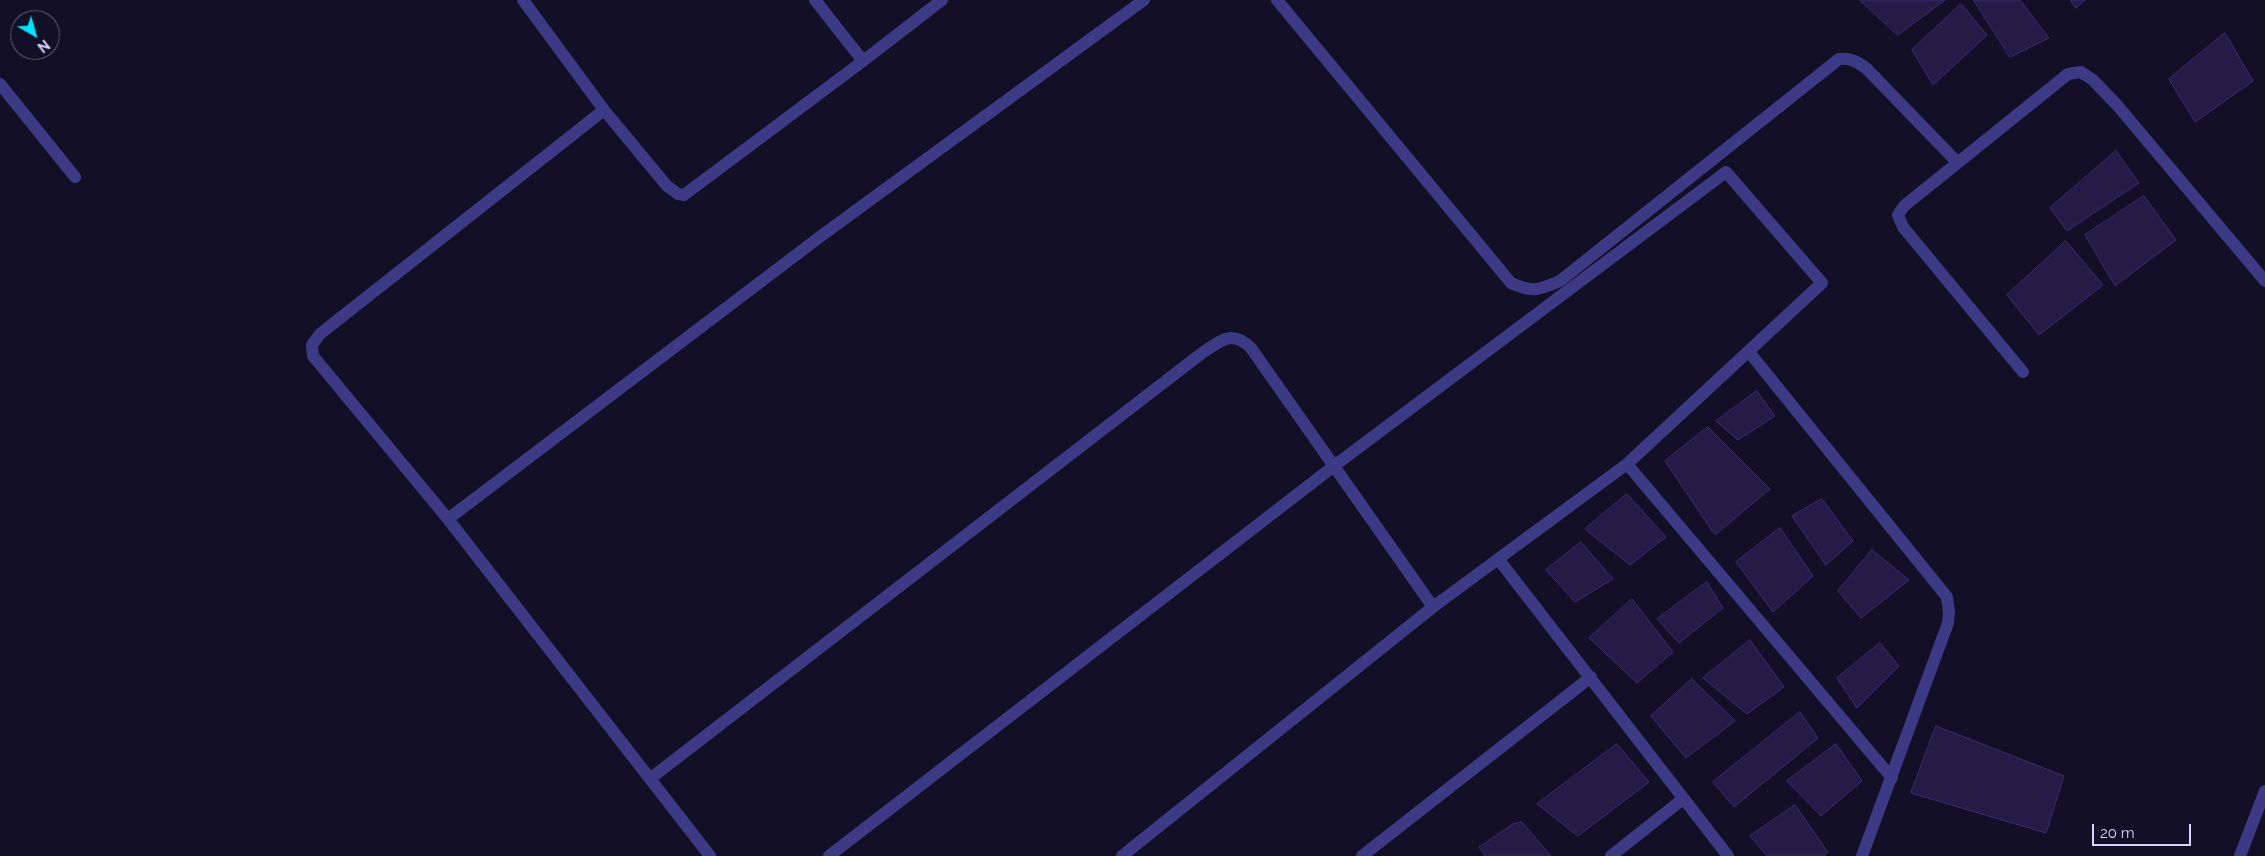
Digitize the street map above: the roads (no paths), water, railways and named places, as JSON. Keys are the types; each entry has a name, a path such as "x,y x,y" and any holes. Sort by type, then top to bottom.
{"street":[{"path":"523,0 604,110 667,186 678,194 684,195 863,62 942,0"},
{"path":"815,0 863,62"},
{"path":"448,519 821,236 1144,0"},
{"path":"1277,0 1511,283 1526,290 1540,290 1560,281 1839,59 1856,61 1866,68 1957,162"},
{"path":"2023,372 1899,220 1898,215 1904,206 1957,162 2068,74 2080,72 2093,80 2117,105 2265,281"},
{"path":"0,84 75,177"},
{"path":"604,110 314,340 313,356 448,519 710,856"},
{"path":"829,856 1334,466 1726,172 1822,283 1627,464 1432,608 1122,856"},
{"path":"651,778 1202,354 1227,338 1236,338 1251,348 1432,608"},
{"path":"1749,352 1947,597 1948,623 1862,856"},
{"path":"1627,464 1892,778"},
{"path":"1499,560 1728,856"},
{"path":"1362,856 1591,677"},
{"path":"2240,856 2265,792"},
{"path":"1611,856 1683,799"}]}
